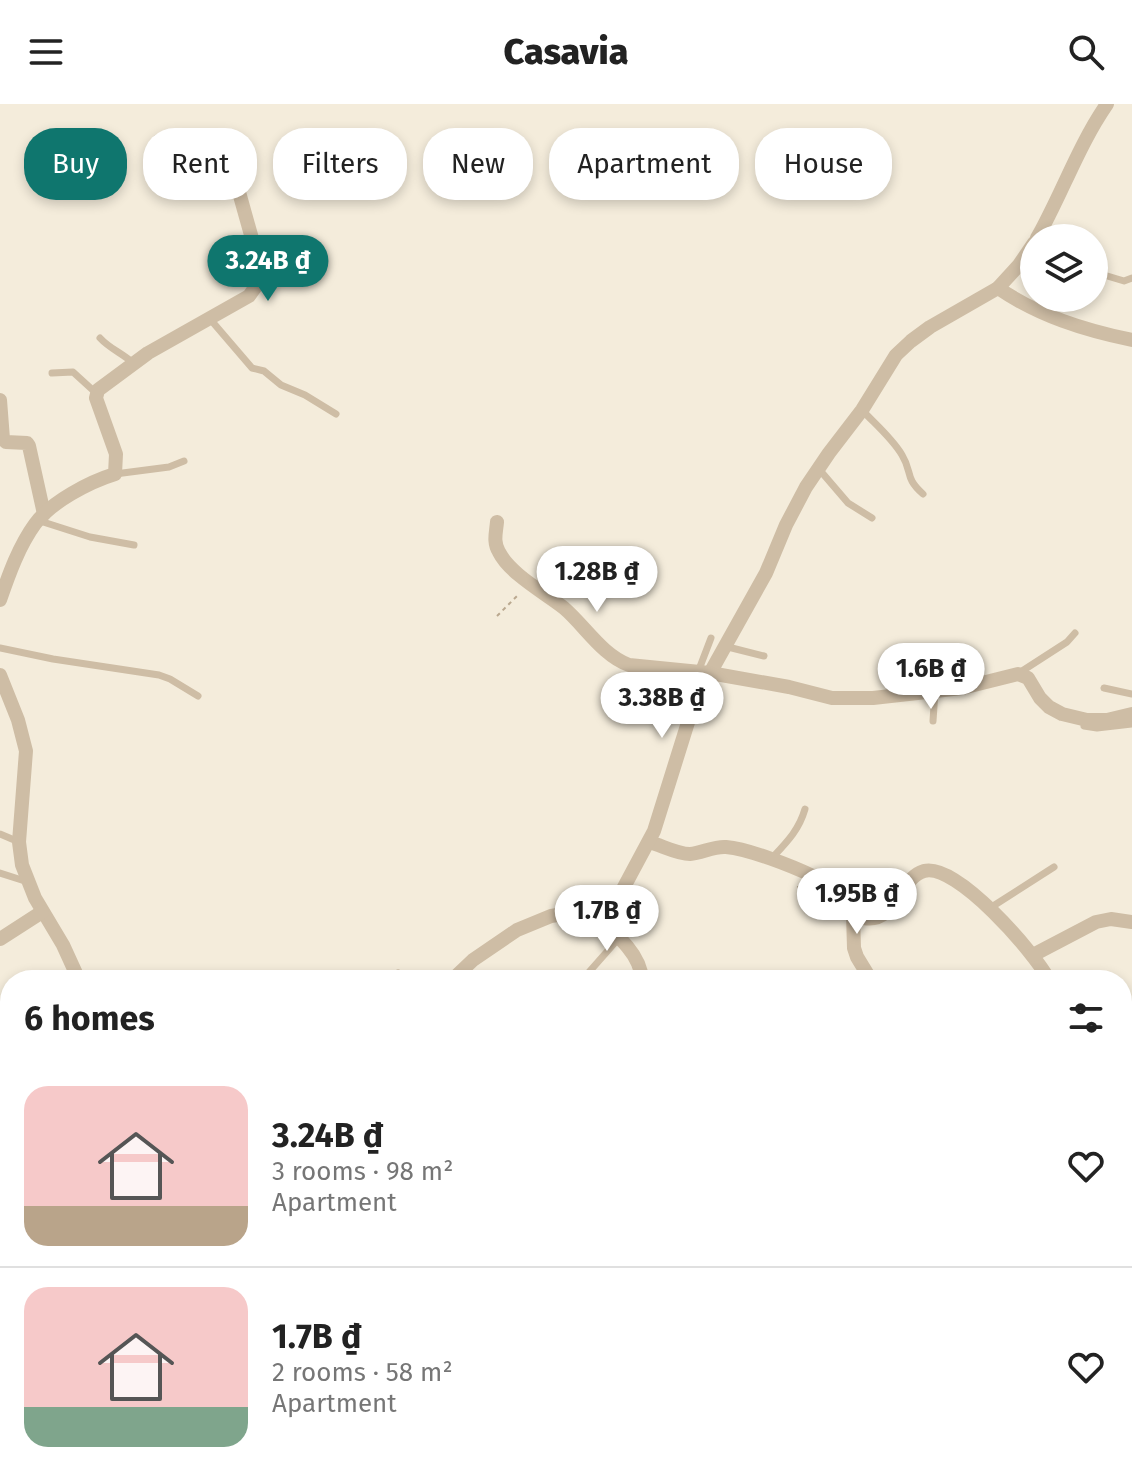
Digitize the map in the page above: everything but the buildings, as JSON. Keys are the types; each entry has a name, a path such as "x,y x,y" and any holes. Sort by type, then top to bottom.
{"street":[{"path":"1045,224 1091,127 1107,104"},
{"path":"0,600 12,567 41,517 57,503 86,486 115,474 116,454 96,393 98,390 148,353 249,296 259,282 261,273 243,200"},
{"path":"597,918 616,902 649,842 704,672 724,646 766,573 796,503 818,468 862,410 896,355 930,327 998,288 1020,263"},
{"path":"998,288 1016,301 1076,327 1132,340"},
{"path":"0,400 3,439 29,446 41,517"},
{"path":"497,522 495,540 503,559 565,609 622,663 704,672 832,698 873,698 962,688 1018,674 1028,678 1049,707 1072,718 1107,720 1132,714"},
{"path":"0,675 26,751 19,852 42,912 74,970"},
{"path":"649,842 690,854 727,847 771,860 819,879 853,914 862,918 881,916 899,898 913,877 925,870 933,870 990,908 1020,939 1043,970"},
{"path":"0,939 42,912"},
{"path":"462,970 517,930 564,914 597,918 629,948 641,970"},
{"path":"853,914 854,948 865,970"},
{"path":"1033,955 1096,922 1111,919 1132,922"}],"lane":[{"path":"1108,276 1124,281 1132,278"},
{"path":"209,317 252,368 264,371 281,385 336,414"},
{"path":"100,338 110,349 134,364"},
{"path":"52,373 73,372 96,393"},
{"path":"862,410 897,447 904,458 910,481 923,494"},
{"path":"115,474 169,467 184,461"},
{"path":"818,468 848,503 872,518"},
{"path":"41,517 90,537 134,545"},
{"path":"1018,674 1075,633"},
{"path":"704,672 711,638"},
{"path":"724,646 764,656"},
{"path":"0,648 159,675 198,696"},
{"path":"1104,688 1132,694"},
{"path":"933,721 935,691"},
{"path":"1072,718 1084,726 1097,728 1132,724"},
{"path":"771,860 793,836 805,809"},
{"path":"0,834 19,842"},
{"path":"990,908 1054,867"},
{"path":"0,873 28,882"},
{"path":"591,970 619,938"}],"path":[{"path":"497,616 530,583"},
{"path":"793,868 806,916"}]}
